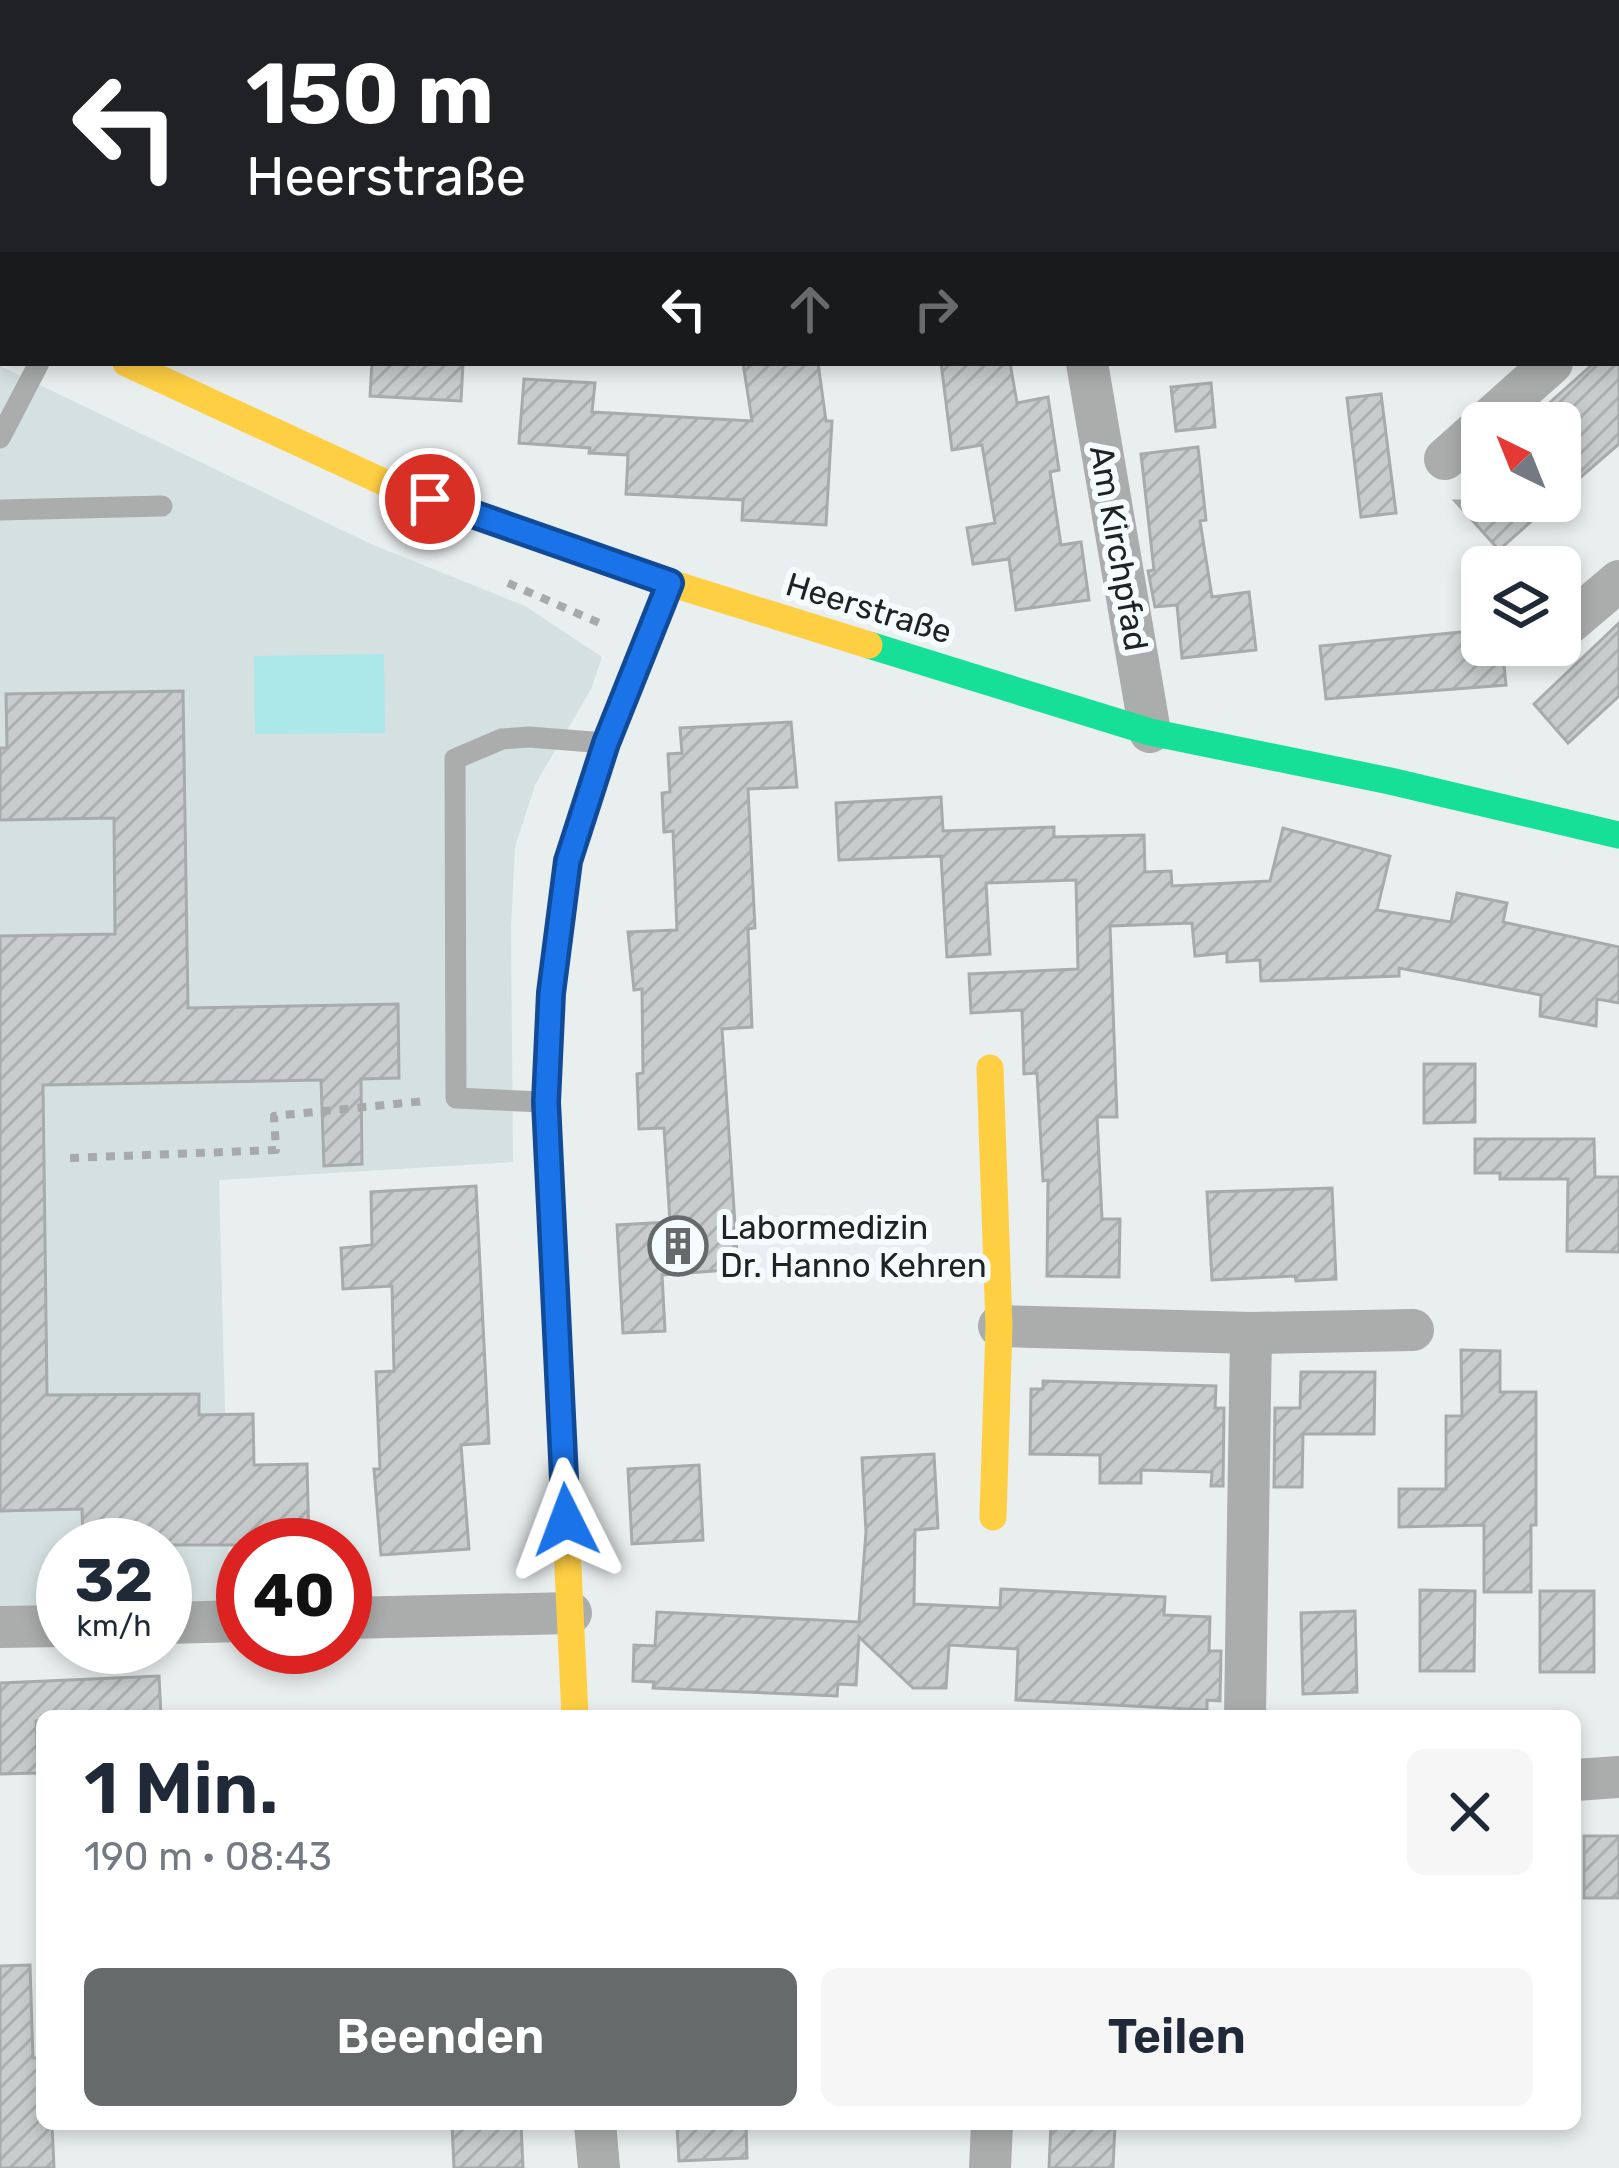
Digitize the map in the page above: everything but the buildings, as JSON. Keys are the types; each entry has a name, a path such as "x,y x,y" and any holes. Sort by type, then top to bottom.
{"street":[{"name":"Heerstraße","path":"132,366 389,485 670,583 1150,733 1390,781 1619,835"},
{"name":"Am Kirchpfad","path":"1088,366 1150,733"},
{"path":"1509,402 1549,366"},
{"path":"1445,459 1461,445"},
{"path":"1581,614 1619,581"},
{"path":"575,1710 546,1102 551,993 568,861 606,743 670,583"},
{"path":"990,1068 999,1326 993,1517"},
{"path":"999,1326 1251,1333 1413,1330"},
{"path":"1245,1710 1251,1333"},
{"path":"372,1617 571,1612"},
{"path":"0,1627 36,1626"},
{"path":"1581,1780 1619,1777"},
{"path":"596,2130 599,2168"},
{"path":"990,2168 992,2130"}],"lane":[{"path":"0,438 37,366"},
{"path":"0,510 162,506"},
{"path":"546,1102 456,1098 455,759 502,739 606,743"}],"path":[{"path":"70,1158 276,1150 274,1116 456,1098"}],"shaded area":[{"path":"0,366 371,544 525,606 602,657 591,689 535,785 515,847 513,1162 219,1180 228,1518 216,1518 216,1607 192,1608 192,1518 36,1518 36,1615 0,1617"},
{"path":"384,654 385,733 255,734 254,656"}],"traffic: fast":[{"path":"551,1208 546,1102 551,993 568,861 606,743 670,583"},
{"path":"869,645 1150,732 1390,781 1619,835"}],"traffic: slow":[{"path":"132,366 390,485 670,583 869,645"},
{"path":"990,1068 999,1326 993,1517"},
{"path":"551,1208 575,1710"}],"place":[{"name":"Labormedizin Dr. Hanno Kehren","path":"678,1246"}],"route":[{"path":"430,499 670,583 606,743 568,861 551,993 546,1102 566,1520"}]}
